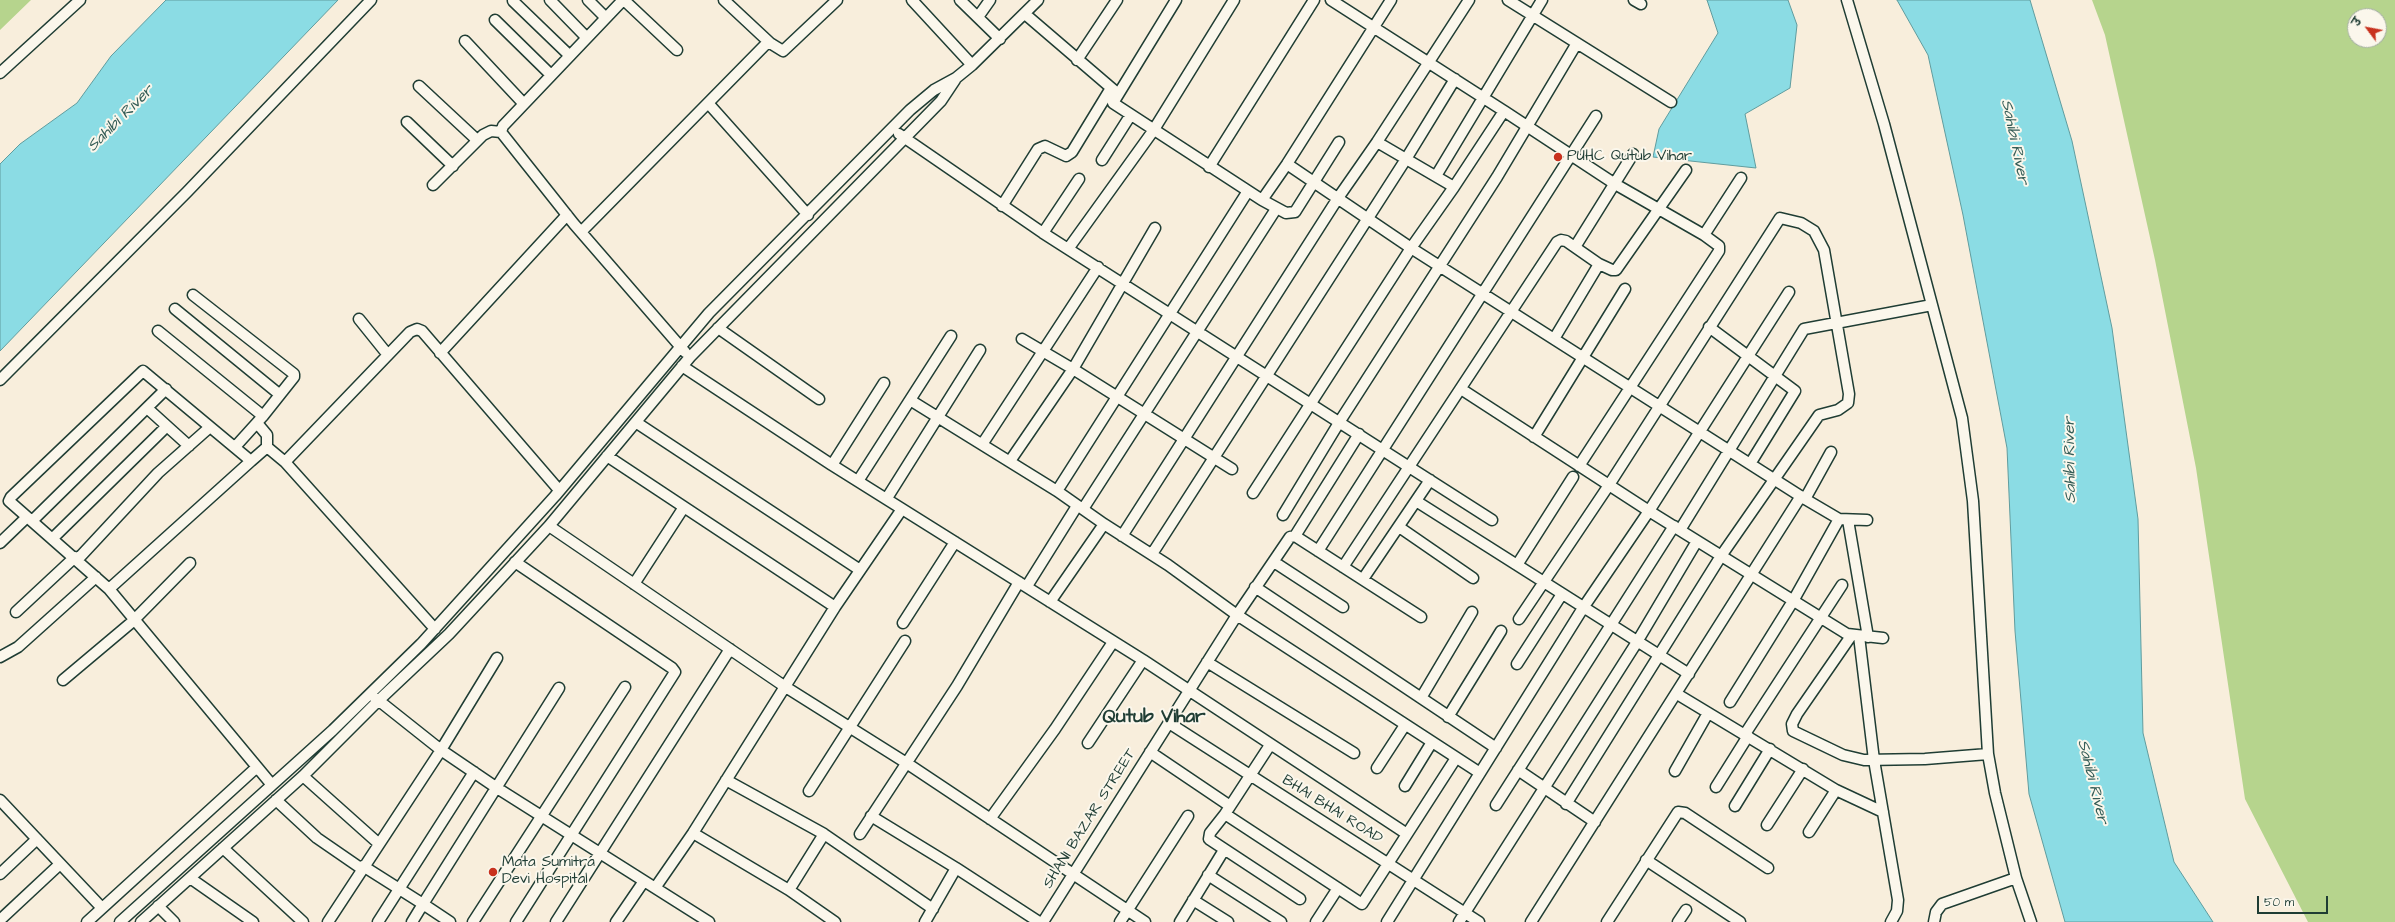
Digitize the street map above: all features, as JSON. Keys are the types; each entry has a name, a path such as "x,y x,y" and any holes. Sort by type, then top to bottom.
{"street":[{"path":"0,73 80,0"},
{"path":"0,380 187,192 371,0"},
{"path":"550,0 586,37"},
{"path":"588,0 605,17"},
{"path":"501,132 503,126 605,17 623,0 677,50"},
{"path":"724,0 768,42 777,49 785,50 837,0"},
{"path":"912,0 972,65"},
{"path":"960,0 1000,39"},
{"path":"978,17 990,0"},
{"path":"141,922 303,776 559,490 710,313 892,128 934,90 956,78 972,65 1038,0"},
{"path":"1077,60 1117,0"},
{"path":"1002,206 1038,149 1045,146 1066,156 1072,152 1176,0"},
{"path":"1068,249 1153,131 1234,0"},
{"path":"1209,167 1314,0"},
{"path":"1331,0 1529,126 1616,184 1717,243 1719,251 1629,387 1579,466"},
{"path":"1262,200 1287,164 1391,0"},
{"path":"1122,536 1338,198 1377,142 1469,0"},
{"path":"1508,0 1671,102"},
{"path":"1436,176 1542,0"},
{"path":"1847,0 1884,124 1955,386 1969,463 1988,754 1995,793 2016,878 2031,922"},
{"path":"513,1 569,55"},
{"path":"1025,14 1114,91"},
{"path":"495,20 551,75"},
{"path":"465,41 524,104"},
{"path":"581,232 768,42"},
{"path":"1282,515 1340,421 1529,126 1577,43"},
{"path":"120,922 272,785 449,634 550,526 607,456 637,423 690,356 941,101 956,78"},
{"path":"1152,554 1406,159 1455,79"},
{"path":"419,86 477,140"},
{"path":"1114,91 1113,104 1130,116 1276,209 1291,214 1295,212 1339,142"},
{"path":"708,103 808,214"},
{"path":"1253,493 1411,248 1454,187 1504,111"},
{"path":"1102,160 1130,116"},
{"path":"1318,550 1596,116"},
{"path":"407,122 453,166"},
{"path":"892,128 903,138 1043,233 1170,312 1492,520"},
{"path":"433,185 477,140 488,133 501,132"},
{"path":"501,132 581,232 680,347 690,356"},
{"path":"1377,142 1454,187"},
{"path":"1574,247 1616,184 1633,154"},
{"path":"1287,164 1411,248 1440,265 1803,498 1844,520 1867,520"},
{"path":"1344,567 1557,242 1561,240 1599,264 1612,270 1620,267 1686,170"},
{"path":"1704,235 1741,178"},
{"path":"1043,233 1079,179"},
{"path":"1057,490 1248,191"},
{"path":"860,834 908,764 1023,584 1080,508 1144,415 1276,209"},
{"path":"440,353 567,215"},
{"path":"1519,619 1609,485 1658,405 1780,218 1809,227 1820,239 1824,250 1835,321 1849,394 1848,403 1838,410 1819,415 1721,556 1660,656 1566,804"},
{"path":"1010,461 1073,369 1155,228"},
{"path":"1554,339 1599,264"},
{"path":"983,443 1044,352 1098,267"},
{"path":"1534,437 1625,289"},
{"path":"1387,922 1583,608 1649,512 1789,292"},
{"path":"193,295 292,372 294,377 235,448"},
{"path":"1496,805 1611,626 1729,451 1804,329 1835,321 1932,305"},
{"path":"175,309 279,394"},
{"path":"359,319 388,355"},
{"path":"1709,327 1793,388 1794,394 1750,464"},
{"path":"718,328 819,399"},
{"path":"285,462 410,332 417,329 422,331 559,490"},
{"path":"109,589 267,447 267,435 260,419 158,331"},
{"path":"858,481 951,336"},
{"path":"1022,339 1117,396 1144,415 1185,438 1232,469"},
{"path":"887,498 939,418 980,350"},
{"path":"682,366 832,465 887,498 1112,642 1143,660 1189,692 1407,834"},
{"path":"251,461 144,371 140,372 11,497 9,502 76,558 109,589 272,785"},
{"path":"832,465 884,383"},
{"path":"0,543 29,519 166,389"},
{"path":"1461,389 1649,512 1820,618 1859,636 1883,638"},
{"path":"910,400 983,443 1057,490 1080,508 1152,554 1237,615 1480,773"},
{"path":"147,408 189,446"},
{"path":"637,423 860,570"},
{"path":"52,538 168,426"},
{"path":"16,612 76,558 158,473 210,427"},
{"name":"SHANI BAZAR STREET","path":"1043,922 1255,587 1274,562 1288,539 1295,536 1359,434"},
{"path":"267,447 285,462 435,629"},
{"path":"1531,922 1831,452"},
{"path":"607,456 835,607"},
{"path":"1517,565 1573,478"},
{"path":"1363,580 1430,480"},
{"path":"1416,501 1611,626 1689,674"},
{"path":"634,584 684,507"},
{"path":"655,888 693,833 835,607 902,509"},
{"path":"1730,702 1844,520"},
{"path":"1844,520 1874,760 1898,900 1897,911 1892,922"},
{"path":"1050,602 1104,524"},
{"path":"550,526 784,686 908,764 1145,922"},
{"path":"1398,527 1473,578"},
{"path":"1295,536 1421,617"},
{"path":"1459,922 1637,642 1697,541"},
{"path":"903,623 955,542"},
{"path":"515,562 674,670 674,674 516,922"},
{"path":"1274,562 1343,607"},
{"path":"63,680 134,620 190,563"},
{"path":"0,657 18,647 96,577"},
{"path":"1716,787 1746,735 1842,585"},
{"path":"1255,587 1496,748"},
{"path":"1517,664 1562,594"},
{"path":"1421,698 1472,612"},
{"path":"1448,717 1501,631"},
{"path":"1859,636 1797,714 1792,728 1843,755 1874,760 1925,759 1988,754"},
{"path":"809,791 905,640"},
{"path":"990,819 1055,729 1112,642"},
{"path":"556,922 730,650"},
{"path":"328,922 378,843 441,750 497,658"},
{"path":"1088,743 1143,660"},
{"path":"1207,662 1354,753"},
{"path":"473,922 540,815 625,687"},
{"path":"412,922 559,688"},
{"path":"1676,694 1802,768 1836,790 1884,812"},
{"path":"374,697 441,750 497,788 570,836 709,922"},
{"path":"1675,771 1708,713"},
{"name":"BHAI BHAI ROAD","path":"1169,723 1249,776 1479,922"},
{"path":"1377,768 1405,725"},
{"path":"1405,786 1432,742"},
{"path":"1270,745 1208,836 1211,841 1224,850 1300,899"},
{"path":"1736,806 1770,750"},
{"path":"1150,752 1227,810 1362,904 1456,758"},
{"path":"87,922 257,766"},
{"path":"1768,825 1802,768"},
{"path":"1518,770 1566,804 1595,822"},
{"path":"378,922 474,772"},
{"path":"303,776 378,843"},
{"path":"726,780 824,834 933,909"},
{"path":"1809,832 1836,790"},
{"path":"0,800 102,908"},
{"path":"276,800 312,834 362,868 399,889 450,922"},
{"path":"1607,922 1675,816 1682,812 1768,868"},
{"path":"871,816 956,868 1039,922"},
{"path":"1120,922 1188,816"},
{"path":"693,833 789,890 835,922"},
{"path":"789,890 824,834"},
{"path":"0,874 37,839"},
{"path":"223,848 303,922"},
{"path":"1180,922 1224,850"},
{"path":"1646,860 1740,922"},
{"path":"2,922 0,920 60,864"},
{"path":"925,922 956,868"},
{"path":"1208,875 1281,922"},
{"path":"190,878 253,922"},
{"path":"1934,922 1936,912 1942,904 2016,878"},
{"path":"616,922 644,881"},
{"path":"1316,922 1338,888"},
{"path":"1193,900 1228,922"},
{"path":"158,906 174,922"},
{"path":"1678,922 1686,910"}],"green space":[{"path":"0,0 31,0 0,30"},
{"path":"2092,0 2395,0 2395,922 2308,922 2245,799 2196,468 2155,260 2105,35"}],"water":[{"name":"Sahibi River","path":"166,0 338,0 0,351 0,164 20,144 77,103 111,56"},
{"path":"1707,0 1788,0 1797,25 1790,88 1745,114 1756,168 1653,157 1659,129 1718,33"},
{"name":"Sahibi River","path":"1897,0 2030,0 2072,141 2112,328 2138,519 2143,733 2174,862 2213,922 2065,922 2029,794 2015,631 2007,448 1963,215 1928,55"}],"place":[{"name":"PUHC Qutub Vihar","path":"1558,157"},
{"name":"Mata Sumitra Devi Hospital","path":"493,872"}],"district":[{"name":"Qutub Vihar","path":"1154,718"}]}
